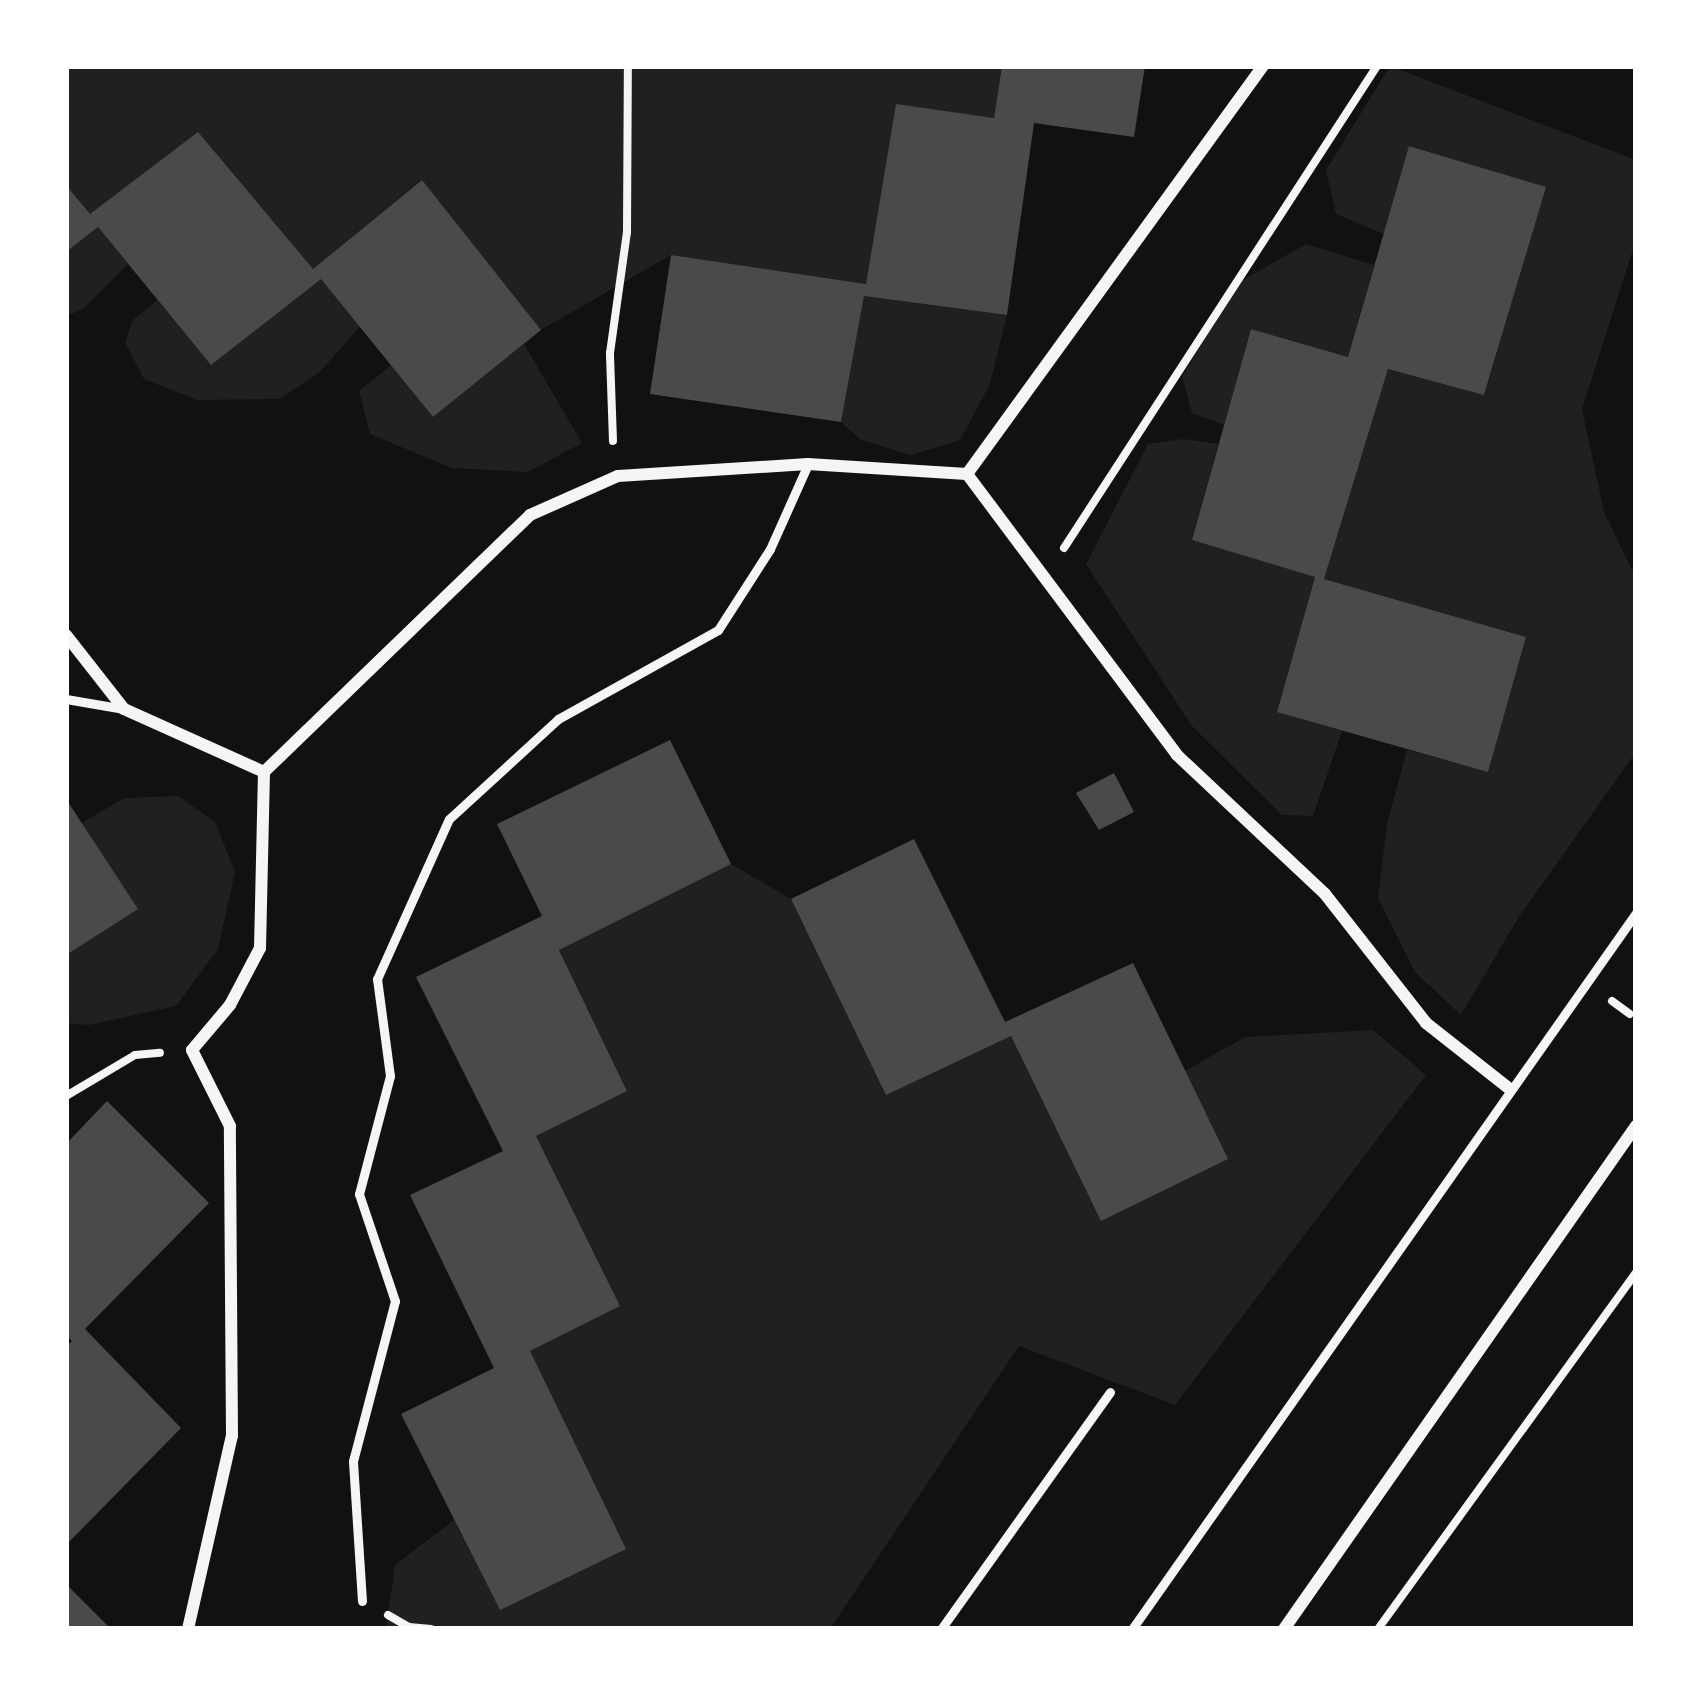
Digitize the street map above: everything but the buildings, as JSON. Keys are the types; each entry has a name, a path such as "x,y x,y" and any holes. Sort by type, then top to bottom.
{"street":[{"path":"967,475 1264,66"},
{"path":"188,1629 232,1436 230,1126 192,1050 230,1005 260,948 264,772 530,515 618,476 808,464 967,475 1046,574 1177,755 1325,894 1426,1023 1510,1089"},
{"path":"66,635 124,709 264,772"},
{"path":"1284,1629 1636,1126"}],"lane":[{"path":"362,1601 353,1461 394,1301 359,1194 390,1076 377,979 449,819 559,719 718,630 770,549 808,464"},
{"path":"66,699 124,709"},
{"path":"1132,1629 1636,913"},
{"path":"941,1629 1110,1392"}],"path":[{"path":"618,476 610,353 627,232 623,113 628,66"},
{"path":"1046,574 1377,66"},
{"path":"66,1096 135,1055 192,1050"},
{"path":"1378,1629 1636,1273"}],"shaded area":[{"path":"66,66 1002,66 994,118 896,105 866,284 671,255 541,330 421,180 313,269 360,326 319,373 279,399 197,400 144,379 125,342 133,320 157,300 211,364 66,185"},
{"path":"1390,66 1636,160 1636,240 1582,409 1604,512 1636,578 1636,752 1520,915 1461,1015 1415,972 1378,898 1387,824 1407,750 1488,771 1526,637 1324,579 1388,369 1485,394 1545,187 1410,146 1384,234 1336,214 1326,170"},
{"path":"98,227 128,264 83,309 66,316 66,252"},
{"path":"1306,244 1374,265 1348,357 1251,329 1224,425 1192,413 1182,377 1238,283"},
{"path":"864,296 1007,315 990,384 960,440 911,455 861,440 841,422"},
{"path":"524,344 582,443 528,472 452,468 370,434 359,391 391,365 433,417"},
{"path":"1184,439 1218,444 1192,540 1315,577 1277,711 1342,731 1313,816 1282,815 1192,726 1086,564 1148,444"},
{"path":"178,796 215,822 235,872 218,949 176,1006 89,1025 66,1023 66,955 81,823 125,798"},
{"path":"731,864 791,899 886,1094 1011,1036 1101,1220 1227,1159 1185,1071 1245,1037 1373,1030 1426,1075 1175,1405 1019,1346 830,1629 386,1629 395,1565 454,1520 500,1609 530,1351 620,1306 536,1136 627,1090 559,950"}]}
